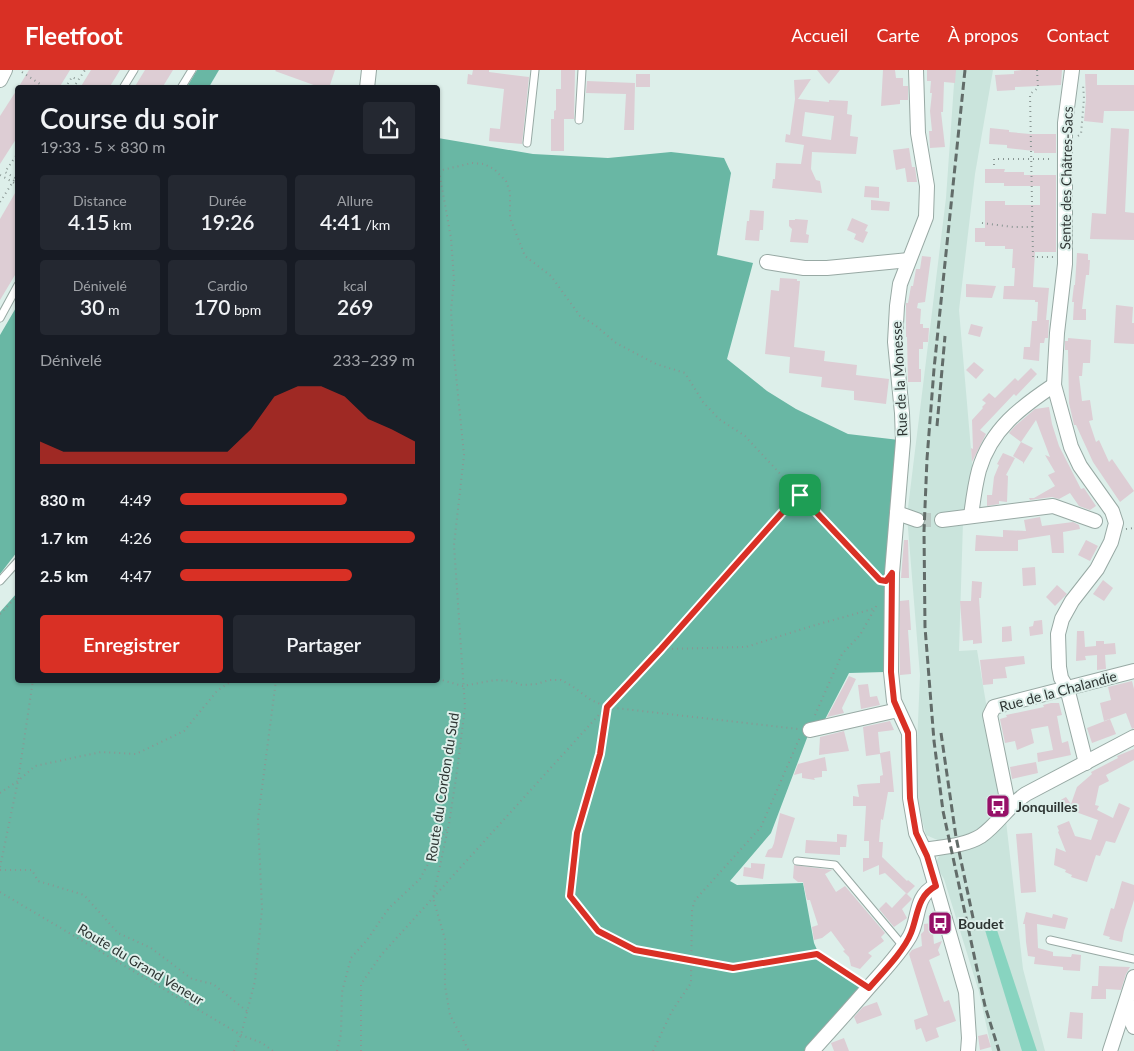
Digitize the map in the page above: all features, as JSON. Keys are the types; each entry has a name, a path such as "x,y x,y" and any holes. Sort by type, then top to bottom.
{"street":[{"path":"0,80 5,70"},
{"path":"367,85 369,70"},
{"name":"Rue de la Monesse","path":"916,70 918,133 927,186 926,216 900,284 897,306 896,342 903,432 892,573 891,672 894,701 908,733 910,798 916,833 936,886 966,992 968,1051"},
{"name":"Sente des Châtres-Sacs","path":"1067,688 1059,667 1058,634 1062,619 1072,601 1097,568 1116,529 1112,511 1080,466 1071,447 1054,385 1058,257 1065,159 1065,122 1072,70"},
{"path":"766,262 804,268 827,268 909,260"},
{"path":"971,516 979,469 986,452 1000,429 1014,413 1054,385"},
{"path":"942,520 1053,506 1095,521"},
{"path":"897,513 917,520"},
{"name":"Rue de la Chalandie","path":"1012,804 1007,799 991,712 996,706 1134,671"},
{"path":"1067,688 1086,763"},
{"path":"809,727 898,710"},
{"path":"924,850 975,839 983,834 1012,804 1026,794 1134,737"},
{"path":"812,1051 869,988 903,946 911,934 920,902 929,890 936,886"},
{"path":"1110,1051 1134,977"},
{"path":"1126,1001 1128,1016 1134,1027"}],"lane":[{"path":"125,85 134,70"},
{"path":"183,85 192,70"},
{"path":"527,143 535,70"},
{"path":"579,120 582,70"},
{"path":"0,318 15,290"},
{"path":"0,581 15,564"},
{"path":"797,861 832,864 837,867 903,946"},
{"path":"1050,940 1134,959"}],"path":[{"path":"76,85 85,70"},
{"path":"1037,70 1038,88 1030,94 1033,257 1058,257"},
{"path":"22,72 42,85"},
{"path":"67,85 72,77 78,80"},
{"path":"0,202 15,178 5,172 15,157"},
{"path":"994,165 994,159 1065,159"},
{"path":"440,171 472,164 484,164 494,169 506,181 510,192 510,218 525,256 551,276 580,316 595,325 616,343 656,364 685,373 703,402 719,419 746,436 880,580 886,581 892,573"},
{"path":"0,175 15,184"},
{"name":"Route du Cordon du Sud","path":"433,898 458,772 465,707 454,545 464,455 451,310 454,280 451,238 440,181"},
{"path":"982,223 1013,227 1033,226"},
{"path":"361,1051 360,984 382,954 661,649 748,549 800,495"},
{"path":"0,614 15,598"},
{"path":"653,1051 672,1011 691,983 692,910 695,900 761,827 842,654 860,635 879,601"},
{"path":"661,649 746,647 876,608"},
{"path":"440,680 463,686 495,680 510,681 522,685 537,684 549,680 561,680 591,700 607,707 809,727"},
{"path":"33,683 18,782 0,868 32,870 38,881 84,895 118,933 151,948 192,979 213,984 248,1012"},
{"path":"0,793 18,782 35,766 101,752 136,754 184,731 217,691 229,683"},
{"path":"234,1051 241,1035 256,981 262,908 258,820 276,683"},
{"path":"607,707 600,754 577,833 570,896 598,931 635,950 733,968 817,954 869,988"},
{"path":"337,1051 341,1034 342,992 351,958 367,940 389,908 420,879 449,824"},
{"name":"Route du Grand Veneur","path":"0,892 241,1035 262,1043 273,1051"},
{"path":"433,898 445,939 445,986 450,1015 470,1051"}],"shaded area":[{"path":"955,70 993,70 975,174 959,310 973,473 963,522 959,651 977,650 1006,821 1023,969 1045,1051 992,1051 979,992 944,879 935,864 941,852 942,842 926,835 915,792 920,675 907,516 946,198"}],"green space":[{"path":"197,70 219,70 210,85 188,85"},
{"path":"440,138 533,154 608,158 671,152 724,158 731,173 717,255 753,263 727,359 767,391 796,409 848,434 899,440 885,672 849,673 821,727 810,730 771,833 730,881 737,885 803,883 814,943 818,952 865,984 809,1051 0,1051 0,612 15,595 15,683 440,683"},
{"path":"15,309 15,555 0,574 0,335"},
{"path":"996,927 1037,1051 1022,1051 985,930"}],"building":[{"path":"29,70 70,70 61,85 20,85"},
{"path":"91,70 120,70 111,85 82,85"},
{"path":"145,70 173,70 164,85 136,85"},
{"path":"335,70 330,85 314,85 275,71"},
{"path":"473,70 489,70 489,72 529,77 522,144 489,141 490,128 500,129 504,89 467,84 468,74 472,75"},
{"path":"561,70 575,70 574,119 564,119 564,151 551,151 551,119 554,119 554,111 556,110 556,89 561,89"},
{"path":"817,70 840,70 829,84"},
{"path":"883,70 895,70 896,78 903,78 903,86 908,86 908,100 900,100 900,104 881,106"},
{"path":"927,70 956,70 955,83 944,82 943,112 941,112 945,147 930,148 929,131 932,131 930,111 932,93 930,93 931,81 927,81"},
{"path":"1022,70 1062,70 1061,85 1015,87 1015,90 997,91 995,75 1014,74 1014,71"},
{"path":"636,74 650,74 650,87 636,87"},
{"path":"1085,74 1097,74 1097,85 1134,85 1134,111 1104,111 1103,123 1084,121 1086,99"},
{"path":"811,79 798,99 829,102 829,100 848,101 847,114 852,115 850,136 858,137 856,154 812,152 811,169 816,180 820,181 822,193 772,188 773,179 775,179 776,163 801,164 804,145 785,142 786,134 790,135 795,99 794,80","holes":["805,112 834,116 831,140 802,136"]},
{"path":"587,81 635,83 634,130 624,130 626,94 586,93"},
{"path":"15,93 15,141 0,164 0,116"},
{"path":"990,128 1030,134 1056,134 1056,153 1034,153 1034,151 1007,148 1007,145 989,144"},
{"path":"1111,128 1129,129 1125,212 1134,213 1134,240 1090,239 1092,213 1106,214"},
{"path":"909,148 917,182 907,182 905,168 896,170 893,150"},
{"path":"985,169 1005,169 1004,172 1024,172 1024,175 1056,175 1056,252 1035,252 1033,287 1049,288 1046,320 1049,320 1048,338 1045,338 1044,343 1040,343 1039,361 1023,359 1024,347 1030,347 1032,321 1037,321 1038,302 1035,302 1035,300 1003,299 1004,286 1014,286 1015,268 1012,268 1013,249 1005,249 1005,246 985,246 985,242 975,242 975,228 985,228 985,201 1005,201 1005,205 1040,205 1040,186 1004,186 1004,183 985,183"},
{"path":"865,186 879,187 879,198 864,197"},
{"path":"15,193 15,275 0,300 0,219"},
{"path":"871,200 890,202 889,211 871,210"},
{"path":"750,210 764,211 763,230 760,230 759,241 745,240"},
{"path":"852,218 868,225 865,231 868,232 863,243 854,239 856,234 847,230"},
{"path":"789,220 808,220 806,234 809,235 808,243 790,242 792,229 789,226"},
{"path":"1077,253 1088,254 1088,260 1090,260 1089,275 1086,275 1082,309 1086,309 1086,320 1073,320 1074,302 1072,302"},
{"path":"922,256 931,257 925,302 918,303 917,308 921,309 920,324 923,324 923,328 929,328 928,342 923,342 923,349 919,349 921,382 908,382 906,303 908,303 911,286 913,286 916,269 920,269"},
{"path":"780,278 797,279 797,281 800,281 794,347 825,351 824,361 857,365 856,375 889,379 886,404 854,400 854,391 821,387 822,377 789,373 790,357 765,354 771,290 779,291"},
{"path":"966,284 996,286 992,298 966,297"},
{"path":"1116,305 1133,307 1134,344 1114,343"},
{"path":"971,324 983,327 980,337 968,334"},
{"path":"1068,338 1091,340 1090,363 1083,363 1082,376 1079,376 1082,401 1090,400 1093,420 1089,421 1096,442 1099,440 1109,462 1112,459 1134,491 1120,502 1093,462 1076,425 1074,425 1069,403 1068,350 1065,350 1065,341 1068,341"},
{"path":"974,362 984,370 976,379 966,370"},
{"path":"1031,368 1037,374 1016,396 1014,394 980,430 986,434 972,462 972,420 986,403 982,400 989,393 995,398 1015,378 1018,381"},
{"path":"1049,407 1059,446 1081,489 1084,488 1096,506 1090,510 1079,506 1070,493 1059,499 1052,497 1030,500 1029,498 1034,498 1055,486 1048,475 1055,472 1045,455 1050,457 1036,420 1021,442 1009,433 1035,409"},
{"path":"1021,442 1033,448 1023,464 1023,462 1013,456"},
{"path":"1003,453 1015,458 1006,475 1008,476 1007,502 999,501 999,504 987,506 987,495 992,495 994,477 999,465 997,464"},
{"path":"1040,517 1042,526 1073,522 1079,525 1080,529 1063,532 1064,553 1052,553 1050,535 1018,540 1018,551 975,551 976,535 1003,537 1003,530 1026,531 1024,520"},
{"path":"904,540 908,540 909,578 901,578"},
{"path":"1086,540 1098,546 1090,561 1078,555"},
{"path":"1035,567 1036,585 1023,586 1022,568"},
{"path":"1103,580 1113,588 1104,601 1093,594"},
{"path":"972,581 982,582 981,598 979,598 982,643 973,644 973,640 963,641 960,601 971,601"},
{"path":"1057,585 1067,594 1055,606 1046,597"},
{"path":"909,600 911,630 908,630 911,674 900,675 900,601"},
{"path":"1042,620 1043,634 1030,636 1029,627 1033,626 1034,621"},
{"path":"1011,626 1012,641 1002,642 1002,627"},
{"path":"1077,631 1084,631 1085,647 1096,646 1096,641 1104,641 1104,644 1115,643 1116,654 1105,655 1106,669 1097,670 1097,655 1085,656 1086,660 1076,661"},
{"path":"1024,656 1025,664 1005,667 1007,678 993,679 993,684 983,685 980,660"},
{"path":"849,676 856,679 842,708 844,713 827,717"},
{"path":"1132,681 1134,689 1134,728 1132,729 1126,713 1104,721 1100,703 1111,700 1108,687"},
{"path":"868,684 870,697 877,696 880,705 861,709 858,685"},
{"path":"1059,703 1062,715 1057,716 1062,743 1068,741 1071,755 1038,762 1037,753 1053,750 1048,726 1031,729 1034,743 1017,750 1015,741 1005,743 1000,719 1007,717 1006,715 1044,707 1043,705"},
{"path":"1110,719 1116,734 1092,743 1087,728"},
{"path":"890,721 894,730 878,732 880,753 890,751 894,792 888,792 883,820 881,819 879,842 883,842 882,857 907,881 915,886 907,894 885,873 879,875 879,865 863,872 863,858 869,858 869,841 864,841 866,806 853,806 853,796 859,797 857,785 880,783 880,776 883,775 880,754 866,756 863,727"},
{"path":"844,731 849,751 819,755 820,737"},
{"path":"1134,749 1134,760 1106,775 1109,781 1099,786 1095,805 1099,806 1097,810 1113,818 1119,803 1130,808 1115,843 1106,841 1100,856 1096,855 1087,882 1071,877 1072,875 1065,872 1066,870 1054,865 1056,848 1066,852 1057,826 1069,821 1075,836 1091,840 1098,820 1062,807 1059,801 1066,797 1071,804 1077,787 1092,774 1091,772 1118,758 1117,756"},
{"path":"825,757 827,771 822,771 822,777 814,778 815,780 802,778 802,773 794,775 798,764"},
{"path":"1036,762 1038,773 1012,779 1010,767"},
{"path":"780,813 795,818 782,858 765,857 774,843"},
{"path":"1032,833 1036,892 1021,893 1016,834"},
{"path":"837,834 847,835 846,847 840,847 840,855 805,853 806,840 837,842"},
{"path":"751,863 765,864 763,879 743,876 744,867 751,868"},
{"path":"794,865 832,870 825,874 836,892 845,886 885,933 881,937 884,941 868,953 872,956 860,969 851,966 849,957 843,951 845,950 831,931 822,938 814,940 812,927 818,925 810,900 807,900 803,882 798,882 793,878"},
{"path":"1122,881 1134,885 1134,900 1122,942 1109,939 1110,937 1103,935 1111,908 1114,909"},
{"path":"906,893 912,899 902,909 907,918 894,927 879,909 886,902 892,908"},
{"path":"1026,912 1052,918 1053,914 1068,918 1065,929 1037,924 1038,948 1053,952 1053,956 1071,957 1072,954 1081,955 1080,971 1063,970 1063,967 1034,964 1035,957 1028,956 1025,924 1023,924"},
{"path":"932,923 934,944 942,941 938,950 940,955 929,960 944,1002 949,1000 956,1021 936,1028 939,1037 926,1042 921,1028 916,1030 914,1020 928,1015 909,954 912,950 922,946 921,934 924,931 924,924"},
{"path":"1099,966 1130,967 1121,990 1106,989 1106,999 1091,999 1092,986 1098,986"},
{"path":"877,1002 882,1015 857,1024 854,1017 863,1007"},
{"path":"1070,1012 1083,1013 1082,1039 1067,1038"},
{"path":"987,1034 991,1047 980,1050 978,1036"},
{"path":"844,1038 849,1051 834,1051 831,1043"}],"tunnel":[{"path":"917,520 942,520"}],"railway":[{"path":"965,70 934,369 927,459 924,531 925,627 934,741 943,811 985,1006 999,1051"},
{"path":"937,426 945,336"},
{"path":"941,733 956,837 976,932"}],"place":[{"name":"Jonquilles","path":"998,806"},
{"name":"Boudet","path":"940,923"}],"route":[{"path":"800,495 880,580 886,581 892,573 891,672 894,701 908,733 910,798 916,833 927,856 936,886 924,895 920,902 911,934 869,988 817,954 733,968 635,950 598,931 570,896 577,833 600,754 607,707 661,649 742,556 800,495"}]}
